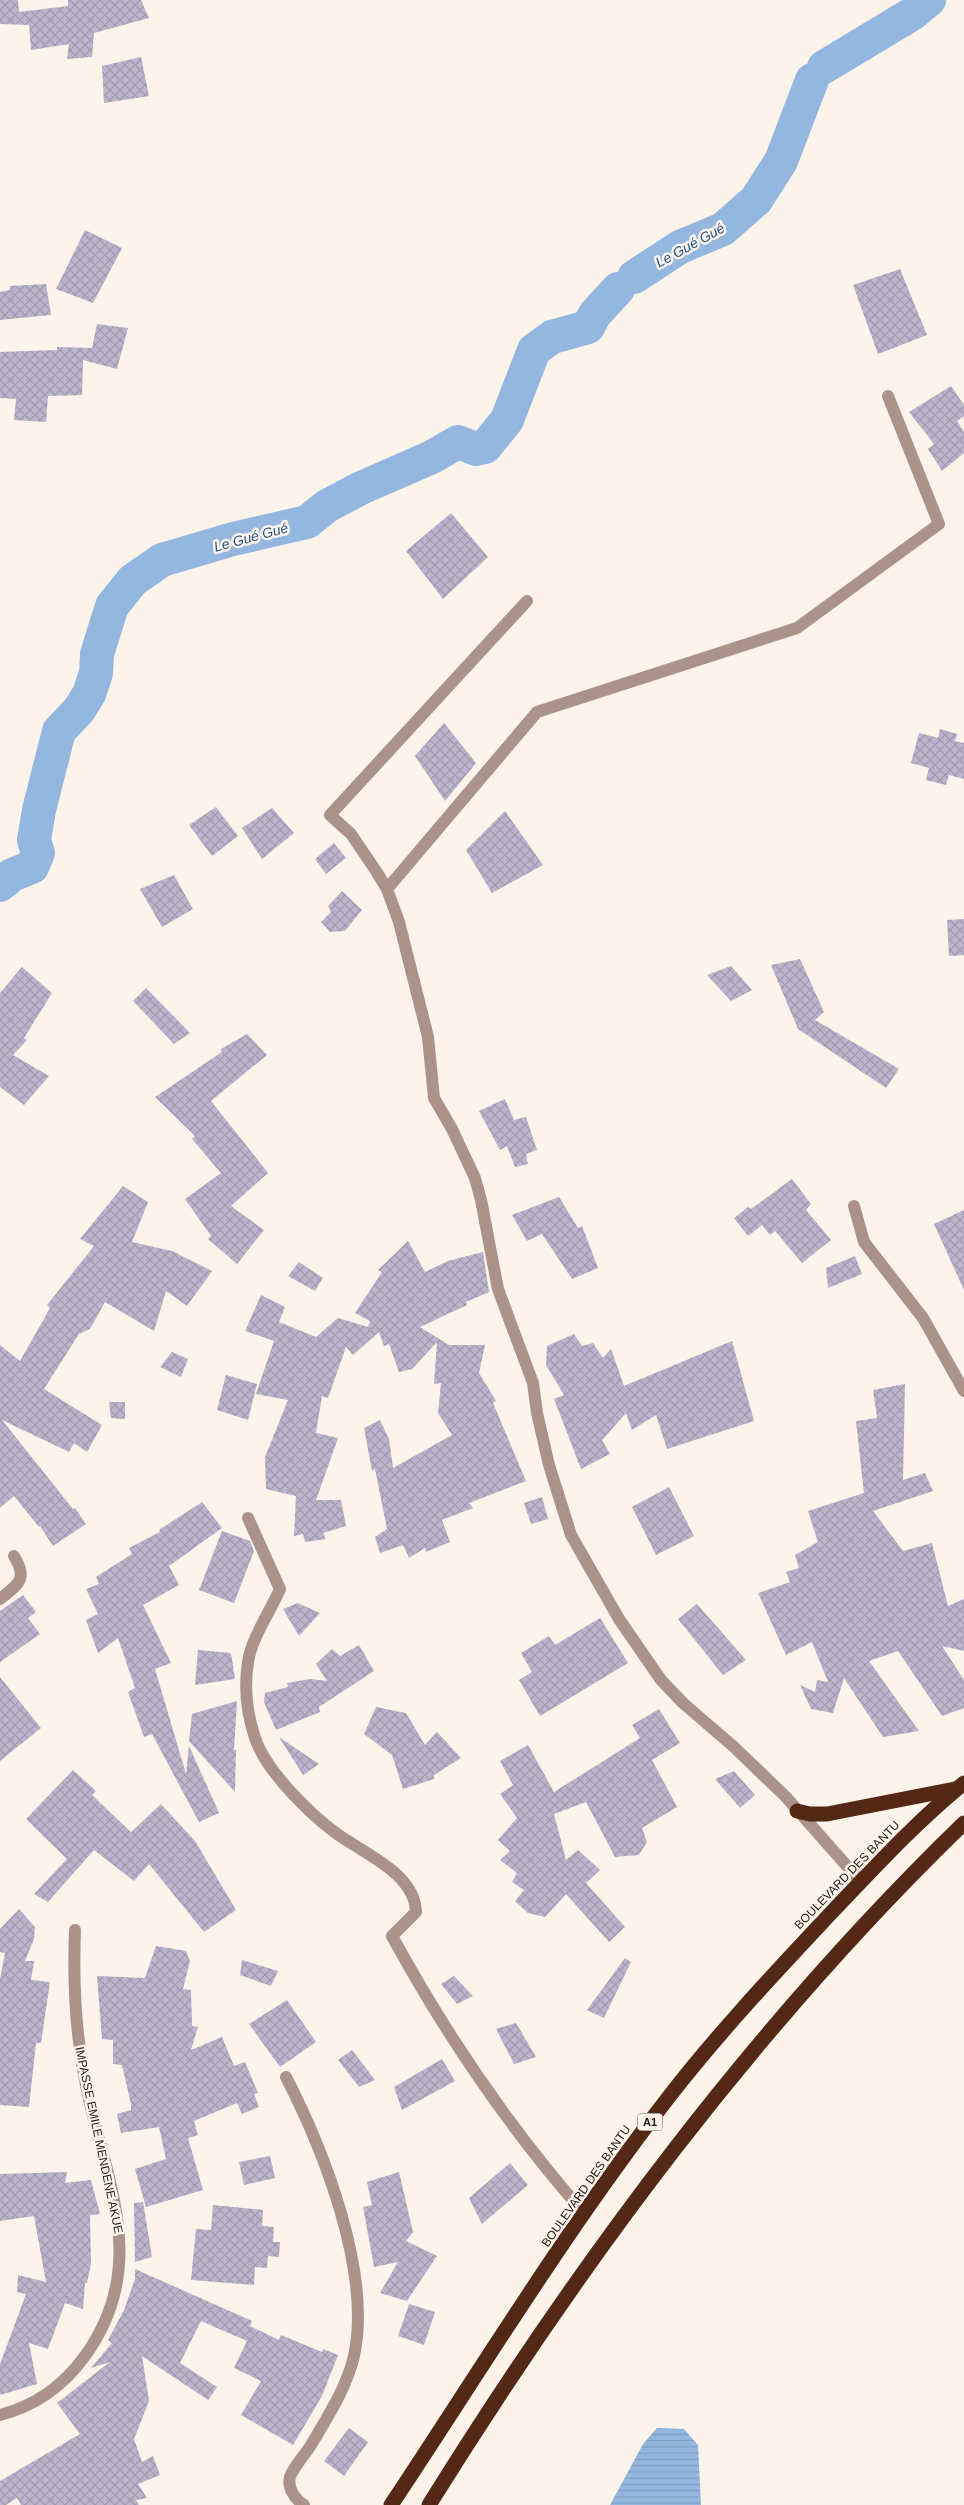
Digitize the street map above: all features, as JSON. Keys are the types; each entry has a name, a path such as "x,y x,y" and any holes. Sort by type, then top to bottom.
{"highway":[{"path":"797,1811 810,1814 827,1814 960,1786"},
{"name":"BOULEVARD DES BANTU","path":"391,2505 503,2332 584,2213 663,2104 728,2024 904,1837 960,1786"},
{"path":"429,2505 483,2420 632,2203 768,2034 845,1946 964,1823"}],"street":[{"path":"387,889 537,712 796,628 939,524 888,396"},
{"path":"527,601 330,815 351,834 387,889 400,922 428,1038 434,1098 452,1129 475,1178 498,1289 533,1383 537,1413 552,1478 571,1535 619,1620 661,1680 683,1703 765,1776 861,1882"},
{"path":"854,1206 864,1242 922,1318 964,1391"},
{"path":"248,1518 280,1589 248,1660 247,1702 255,1738 260,1750 292,1791 319,1820 349,1842 380,1859 392,1869 408,1889 416,1901 416,1912 392,1936 496,2102 521,2136 584,2213"},
{"path":"0,1600 15,1588 21,1578 22,1570 14,1556"},
{"name":"IMPASSE EMILE MENDENE AKUE","path":"0,2414 44,2397 78,2367 104,2326 119,2275 121,2258 117,2217 85,2082 74,2012 76,1930"},
{"path":"286,2077 318,2144 335,2194 348,2243 357,2311 356,2344 348,2373 322,2424 290,2476 293,2494 304,2505"}],"water":[{"path":"657,2428 684,2429 698,2445 701,2505 610,2505 643,2444"}],"building":[{"path":"0,0 18,0 19,12 68,6 68,0 141,0 149,18 94,33 92,57 67,59 69,44 31,50 29,25 0,24"},
{"path":"141,57 149,96 104,103 102,66"},
{"path":"85,230 122,248 93,303 56,289"},
{"path":"900,269 927,335 878,354 853,285"},
{"path":"46,284 51,315 0,320 0,292 10,290 10,286"},
{"path":"97,324 128,328 117,369 83,360 82,395 48,396 46,422 14,420 16,399 0,398 0,352 57,350 57,347 92,348"},
{"path":"951,386 964,405 964,416 957,421 964,432 964,453 942,471 928,449 934,444 909,412"},
{"path":"451,513 488,557 443,599 406,551"},
{"path":"444,723 476,763 445,801 415,756"},
{"path":"940,729 957,734 955,741 964,743 964,779 949,775 946,785 926,780 929,768 911,763 919,733 938,738"},
{"path":"216,807 238,836 212,856 189,825"},
{"path":"272,808 294,833 262,859 242,828"},
{"path":"505,811 543,865 492,893 466,850"},
{"path":"334,843 346,858 326,874 315,859"},
{"path":"174,875 193,909 162,927 140,889"},
{"path":"342,891 362,910 345,931 330,932 321,922 331,912 328,906"},
{"path":"964,919 964,955 949,956 947,920"},
{"path":"800,959 824,1012 815,1020 899,1069 886,1088 798,1029 771,965"},
{"path":"731,966 752,990 731,1001 707,975"},
{"path":"22,967 52,993 24,1038 27,1040 13,1055 49,1076 24,1105 0,1087 0,993"},
{"path":"146,988 190,1033 174,1044 133,1001"},
{"path":"247,1034 267,1055 211,1101 268,1173 231,1206 264,1230 237,1264 208,1239 211,1236 185,1199 221,1173 192,1139 195,1136 155,1097 222,1052 221,1049"},
{"path":"505,1099 514,1120 526,1117 537,1150 526,1154 528,1164 515,1167 507,1146 500,1150 479,1111"},
{"path":"792,1179 811,1204 806,1210 831,1240 802,1263 775,1231 770,1235 762,1225 748,1236 734,1218 748,1207 751,1209"},
{"path":"123,1186 148,1202 132,1242 172,1251 212,1271 187,1306 166,1291 154,1331 105,1302 90,1329 79,1334 44,1389 102,1425 87,1452 74,1443 69,1452 2,1420 86,1524 53,1546 40,1526 14,1496 0,1508 0,1345 20,1361 50,1308 47,1305 94,1246 80,1239"},
{"path":"559,1197 578,1228 582,1226 598,1268 572,1279 542,1234 527,1241 512,1215"},
{"path":"964,1210 964,1290 934,1224"},
{"path":"408,1241 425,1272 448,1261 483,1252 489,1292 466,1302 467,1305 420,1327 449,1345 485,1345 479,1373 496,1401 493,1403 526,1481 469,1503 473,1508 442,1520 450,1542 426,1552 425,1548 409,1558 403,1545 380,1553 375,1537 387,1529 375,1469 372,1471 364,1428 380,1420 389,1439 393,1468 452,1435 438,1413 441,1383 434,1384 437,1342 412,1369 399,1372 389,1344 384,1346 379,1332 353,1355 346,1347 328,1398 322,1396 316,1433 338,1438 316,1500 341,1500 346,1526 323,1533 326,1539 305,1542 303,1534 294,1536 296,1496 266,1489 265,1457 288,1400 256,1394 274,1341 245,1331 261,1295 285,1307 279,1322 316,1337 338,1318 368,1327 370,1321 355,1313 382,1272 378,1270"},
{"path":"855,1256 862,1274 828,1288 826,1268"},
{"path":"299,1262 323,1278 315,1291 288,1276"},
{"path":"574,1334 582,1346 593,1343 603,1358 611,1349 624,1386 732,1341 754,1421 667,1449 656,1415 632,1430 626,1413 602,1440 610,1454 581,1469 554,1399 564,1395 546,1365 547,1346"},
{"path":"172,1352 188,1359 181,1377 160,1367"},
{"path":"226,1375 257,1384 248,1420 217,1410"},
{"path":"905,1384 903,1480 925,1473 933,1491 873,1511 903,1551 932,1543 948,1606 964,1599 964,1651 942,1646 964,1680 964,1708 942,1716 898,1651 869,1661 919,1731 883,1737 844,1678 833,1713 811,1709 800,1685 815,1692 817,1680 828,1682 812,1642 786,1655 758,1593 790,1582 786,1572 799,1568 795,1555 818,1542 808,1511 864,1493 856,1421 877,1418 873,1390"},
{"path":"109,1402 125,1402 125,1419 111,1418"},
{"path":"669,1487 694,1536 656,1555 632,1507"},
{"path":"542,1497 548,1519 531,1524 524,1503"},
{"path":"202,1502 222,1528 169,1566 179,1585 143,1605 171,1663 155,1669 186,1774 189,1746 219,1813 199,1822 152,1734 144,1737 128,1692 135,1688 118,1638 98,1653 86,1620 98,1614 86,1589 99,1584 96,1577 132,1554 129,1548 160,1532 159,1530"},
{"path":"222,1531 250,1541 254,1551 234,1603 199,1590"},
{"path":"23,1595 36,1612 28,1618 40,1634 0,1662 0,1611"},
{"path":"298,1603 320,1613 299,1636 283,1609"},
{"path":"697,1604 746,1660 723,1675 678,1619"},
{"path":"600,1618 628,1663 540,1716 519,1680 532,1672 521,1653 549,1636 555,1645"},
{"path":"359,1645 374,1671 319,1707 320,1712 276,1730 264,1702 265,1693 288,1687 287,1683 310,1679 327,1681 316,1664 332,1649 340,1656"},
{"path":"198,1650 231,1653 235,1679 195,1685"},
{"path":"0,1677 41,1728 0,1761"},
{"path":"237,1701 234,1750 236,1750 235,1792 189,1741 192,1714"},
{"path":"376,1707 406,1713 425,1745 437,1732 461,1758 434,1775 434,1779 403,1789 392,1755 364,1734"},
{"path":"659,1709 680,1743 652,1760 677,1807 642,1828 647,1842 639,1855 615,1857 586,1802 554,1814 566,1860 578,1850 600,1870 586,1883 625,1927 609,1942 566,1894 545,1917 528,1913 515,1901 524,1890 512,1882 517,1873 500,1860 510,1851 498,1840 517,1818 500,1794 513,1785 500,1761 528,1745 554,1792 640,1738 632,1725"},
{"path":"279,1737 319,1764 303,1775"},
{"path":"73,1770 96,1791 92,1795 131,1832 161,1804 195,1841 236,1910 204,1932 149,1864 134,1881 94,1850 48,1902 34,1894 67,1859 26,1819"},
{"path":"734,1771 755,1795 740,1808 715,1779"},
{"path":"19,1909 35,1927 34,1939 25,1961 34,1961 31,1980 50,1982 41,2043 36,2043 29,2107 0,2105 0,1979 5,1953 0,1952 0,1929"},
{"path":"156,1946 186,1951 190,1961 183,1989 191,1990 192,2026 198,2027 191,2050 222,2037 234,2066 245,2062 258,2093 254,2094 259,2107 242,2114 237,2103 194,2121 198,2135 188,2138 203,2190 146,2207 135,2169 166,2159 159,2127 121,2133 117,2114 131,2110 131,2104 122,2065 113,2064 113,2040 102,2039 97,1976 145,1978"},
{"path":"625,1958 631,1962 604,2018 587,2010"},
{"path":"242,1960 278,1971 271,1986 240,1975"},
{"path":"454,1976 473,1996 457,2004 441,1984"},
{"path":"287,2000 316,2042 280,2067 249,2024"},
{"path":"516,2023 536,2057 514,2064 496,2029"},
{"path":"352,2050 375,2080 359,2087 338,2060"},
{"path":"442,2059 455,2081 402,2110 394,2087"},
{"path":"270,2156 275,2178 244,2185 239,2162"},
{"path":"510,2163 528,2185 482,2224 469,2198"},
{"path":"67,2172 65,2183 91,2180 100,2214 90,2215 91,2264 87,2283 85,2283 83,2309 65,2303 48,2349 29,2343 37,2384 0,2395 0,2364 26,2294 17,2292 18,2275 46,2282 34,2216 0,2221 0,2174"},
{"path":"399,2172 413,2232 406,2241 437,2256 407,2301 380,2293 398,2262 374,2267 363,2207 372,2205 367,2182"},
{"path":"143,2202 152,2257 135,2262 134,2203"},
{"path":"213,2205 263,2210 262,2226 274,2227 273,2242 280,2242 279,2257 268,2256 267,2268 255,2267 254,2285 191,2280 196,2229 211,2230"},
{"path":"135,2269 252,2321 250,2326 279,2340 281,2335 322,2352 323,2349 338,2355 322,2396 293,2445 241,2415 261,2381 234,2368 247,2341 201,2321 180,2363 217,2387 208,2400 142,2356 149,2401 134,2439 142,2462 153,2456 160,2475 138,2484 147,2498 136,2500 139,2505 21,2505 17,2498 6,2505 0,2505 0,2481 80,2434 57,2403 110,2362 91,2368 112,2343 108,2340 124,2310 135,2279"},
{"path":"409,2304 435,2312 424,2345 398,2336"},
{"path":"349,2428 368,2442 344,2476 324,2461"}],"waterway":[{"name":"Le Gué Gué","path":"824,67 912,14 929,0"},
{"name":"Le Gué Gué","path":"634,277 680,247 723,229 756,200 781,161 812,80"},
{"name":"Le Gué Gué","path":"0,885 12,875 32,867 38,853 34,840 39,810 59,731 79,710 89,694 96,673 97,654 112,606 133,580 162,560 233,539 307,522 327,506 361,488 432,457 458,442 476,449 485,447 507,420 534,350 552,337 588,327 595,314 618,289"}]}
